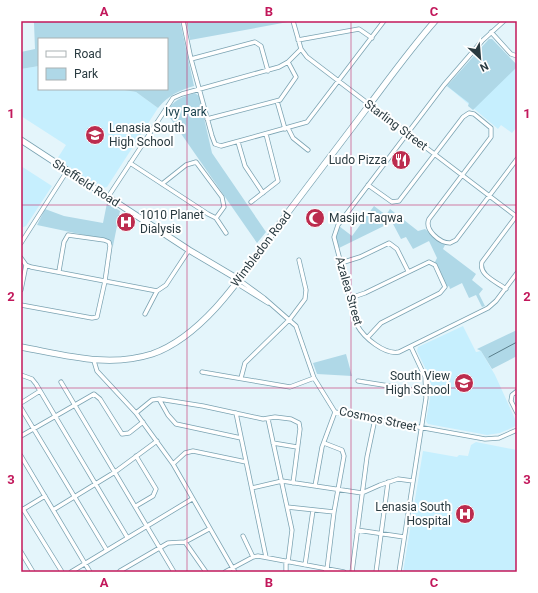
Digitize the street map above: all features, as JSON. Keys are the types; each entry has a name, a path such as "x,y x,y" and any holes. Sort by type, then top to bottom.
{"street":[{"path":"183,21 191,59 212,136 216,145 221,146 307,122 340,81 384,21"},
{"name":"Starling Street","path":"293,21 301,49 307,56 369,105 517,216"},
{"name":"Wimbledon Road","path":"21,347 94,361 136,358 170,346 188,334 205,320 237,281 369,105 435,21"},
{"name":"Azalea Street","path":"504,21 491,32 444,85 335,230 334,237 357,325 368,337 389,352 399,352 411,347 488,308 506,289 517,273"},
{"path":"298,40 359,29 372,38"},
{"path":"491,32 511,54 517,56"},
{"path":"191,59 255,42 261,46 268,71"},
{"path":"108,197 170,101 177,96 199,89 268,71 288,62 301,49"},
{"path":"207,119 277,101 282,98 296,80 295,72 288,62"},
{"path":"277,101 286,129 293,138 308,150"},
{"path":"368,185 389,200 394,202 399,201 465,115 474,114 489,126 492,133 427,222 429,230 443,241 450,243 456,240 517,159"},
{"path":"251,202 277,183 278,179 266,134"},
{"name":"Sheffield Road","path":"21,140 237,281"},
{"path":"238,142 245,166 264,193"},
{"path":"162,184 186,165 196,162 224,202 221,211 216,218"},
{"path":"130,163 216,218 226,233"},
{"path":"21,243 67,170"},
{"path":"506,289 483,273 480,266 517,216"},
{"path":"21,305 95,318 99,313 106,281 110,246 109,242 68,235 64,242 59,271"},
{"path":"341,263 360,257 389,244 397,249 408,271"},
{"path":"145,314 157,291 166,285 189,250"},
{"path":"21,258 26,265 157,291"},
{"path":"242,378 245,363 290,319 306,295 299,260"},
{"path":"350,298 365,293 425,263 433,263 444,281 444,289 440,293 380,323 368,337"},
{"path":"21,290 26,265"},
{"name":"Cosmos Street","path":"237,281 290,319 298,329 314,378 335,412 485,439 500,438 517,430"},
{"path":"399,572 427,392 425,378 411,347"},
{"path":"94,361 97,371 136,413 173,464 235,572"},
{"path":"202,372 293,387 314,378"},
{"path":"21,375 32,379 40,391 127,537"},
{"path":"358,381 427,392"},
{"path":"61,382 174,572"},
{"path":"517,390 512,395 511,400 517,413"},
{"path":"21,403 40,391"},
{"path":"21,436 90,395 96,395 123,435 129,433 143,422"},
{"path":"136,413 152,400 159,399 268,419 275,417 298,421 300,429 293,483"},
{"path":"159,399 176,424 241,438"},
{"path":"21,408 106,549"},
{"path":"315,486 324,443 335,412"},
{"path":"236,413 266,557"},
{"path":"268,419 292,533 286,572"},
{"path":"352,572 368,447 375,419"},
{"path":"53,510 115,472 156,441"},
{"path":"273,443 297,447"},
{"path":"324,443 342,450 344,454 326,571"},
{"path":"173,464 185,453 193,451 246,462"},
{"path":"21,456 90,572"},
{"path":"136,456 156,489 153,496 136,506"},
{"path":"252,488 282,481 362,493 398,479 414,481"},
{"path":"376,572 388,482"},
{"path":"45,496 22,510 62,572"},
{"path":"71,572 106,549 148,526 192,499"},
{"path":"287,507 334,512"},
{"path":"305,565 313,510"},
{"path":"120,571 170,542 185,542 209,529"},
{"path":"357,530 404,537"},
{"path":"243,536 253,557"},
{"path":"185,542 206,572"},
{"path":"21,552 33,572"},
{"path":"225,572 253,557 266,557 326,571 344,572"}],"shaded area":[{"path":"489,39 492,39 517,65 517,127 512,133 501,125 498,129 447,86"},
{"name":"Lenasia South High School","path":"38,66 38,90 124,90 136,92 158,108 107,187 102,188 57,159 66,145 21,116 21,69"},
{"path":"21,166 52,186 26,226 21,228"},
{"name":"South View High School","path":"463,326 476,352 481,351 495,375 516,421 516,426 500,433 487,435 428,424 426,421 431,392 428,374 417,351 418,347"},
{"name":"Lenasia South Hospital","path":"476,442 517,450 517,572 403,572 423,451 457,457 459,455 468,456 471,445"}],"green space":[{"path":"32,21 180,21 194,86 174,94 158,108 136,92 124,90 168,90 168,38 38,38 38,66 21,69 21,52 35,49 34,23"},
{"path":"198,21 288,22 190,40 187,23"},
{"path":"489,39 492,39 517,65 517,67 473,110 468,106 469,103 447,86"},
{"name":"Ivy Park","path":"195,93 199,96 212,153 266,232 257,243 166,112 178,100"},
{"path":"107,203 120,211 113,246 108,240 37,225 45,209 64,216 103,223"},
{"path":"374,206 386,215 390,209 418,231 425,229 445,245 443,249 476,274 472,280 483,289 479,294 485,306 482,307 476,295 469,298 462,283 450,289 449,286 447,287 435,262 437,258 429,241 413,249 406,237 401,239 392,222 339,248 336,237 339,226 352,236"},
{"path":"517,330 517,356 492,369 481,351 477,349"},
{"path":"346,354 352,376 317,374 313,363"}],"waterway":[{"path":"489,357 517,342"}],"place":[{"name":"Lenasia South High School","path":"95,135"},
{"name":"Ludo Pizza","path":"401,160"},
{"name":"Masjid Taqwa","path":"315,218"},
{"name":"1010 Planet Dialysis","path":"126,222"},
{"name":"South View High School","path":"464,383"},
{"name":"Lenasia South Hospital","path":"465,514"}]}
